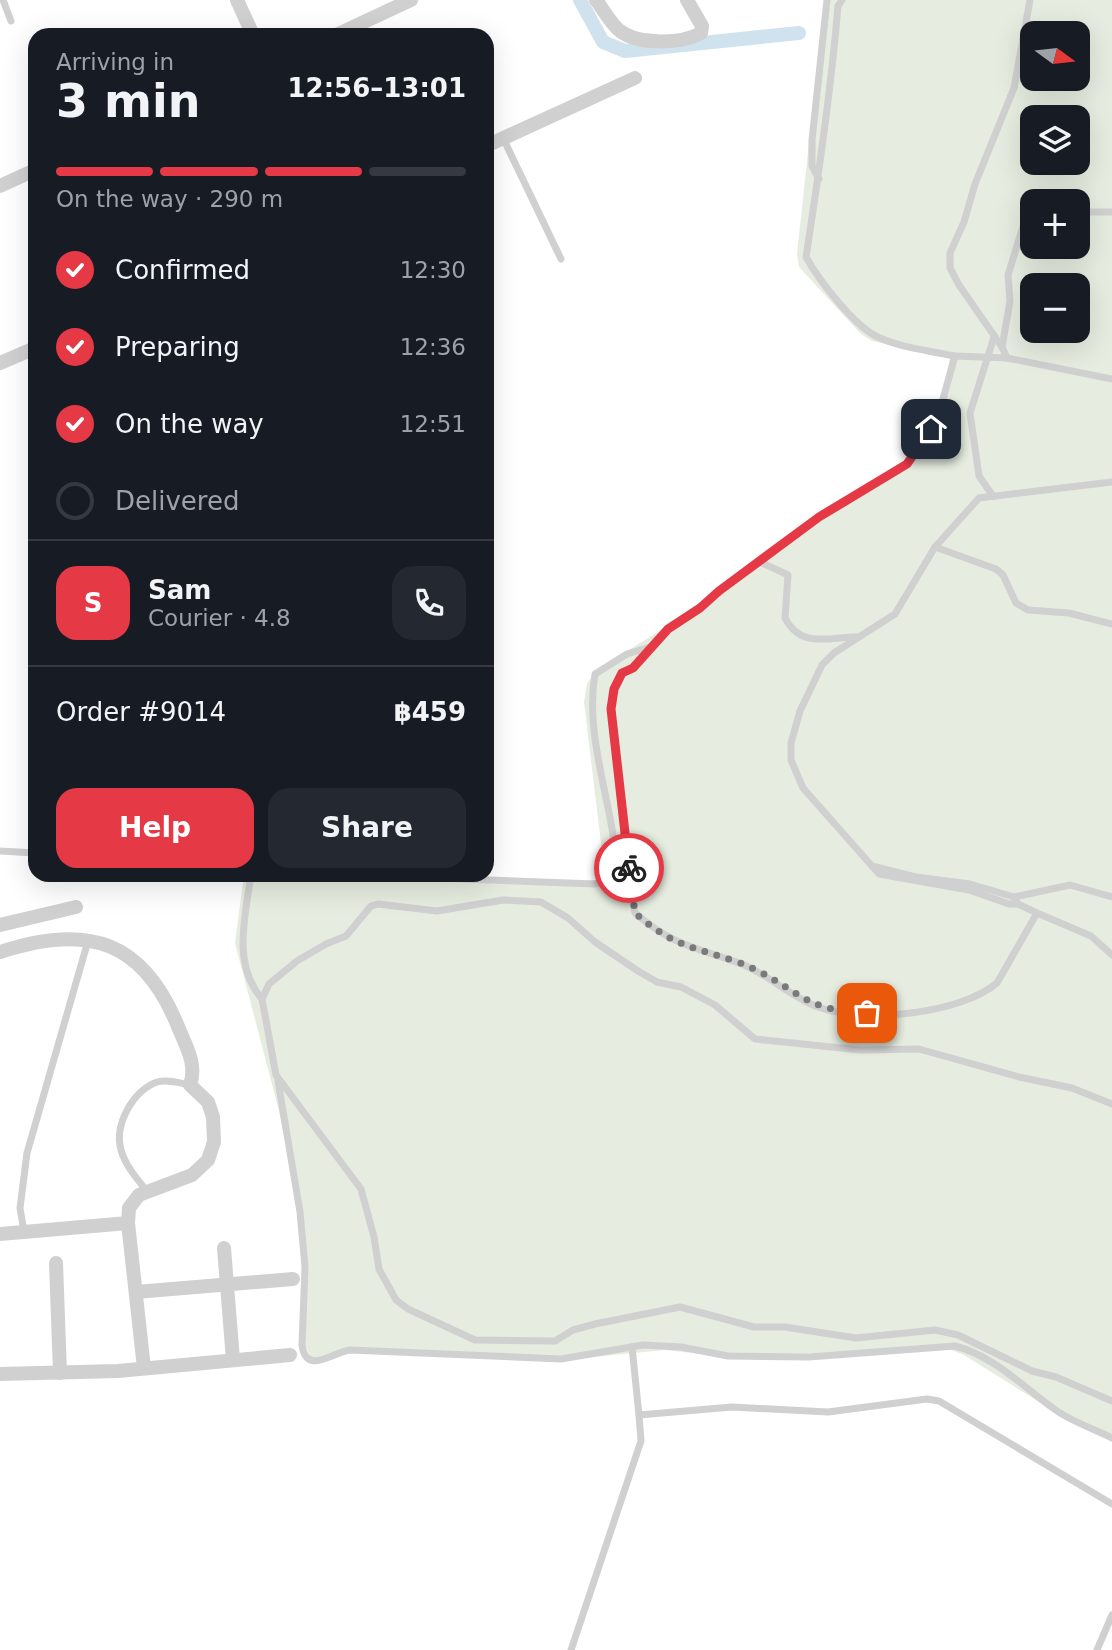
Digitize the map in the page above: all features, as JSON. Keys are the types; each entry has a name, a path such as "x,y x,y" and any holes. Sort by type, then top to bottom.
{"street":[{"path":"237,0 250,28"},
{"path":"350,28 411,0"},
{"path":"596,0 620,31 654,41 692,38 701,33 702,26 687,0"},
{"path":"494,142 635,78"},
{"path":"0,186 28,173"},
{"path":"0,363 28,351"},
{"path":"0,925 76,907"},
{"path":"0,952 52,937 89,940 117,950 155,979 190,1054 194,1074 190,1085 208,1102 213,1116 214,1142 208,1160 192,1175 147,1191 132,1202 128,1223 144,1368"},
{"path":"0,1234 128,1223"},
{"path":"224,1248 233,1360"},
{"path":"56,1263 60,1373"},
{"path":"135,1292 293,1279"},
{"path":"0,1374 144,1368 290,1355"}],"lane":[{"path":"3,0 11,21"},
{"path":"819,180 812,166 812,140 827,0"},
{"path":"842,0 838,6 832,85 806,257 833,297 877,337 955,356 1007,358 1112,379"},
{"path":"1007,358 973,302 959,285 950,268 950,253 1014,89 1030,0"},
{"path":"503,138 561,258"},
{"path":"1090,212 1110,212"},
{"path":"1002,347 1009,314 1010,263 1020,234"},
{"path":"993,496 979,476 970,413 994,337"},
{"path":"955,356 942,406 931,429 907,464 819,517 668,629 633,668 622,673 614,689 611,709 629,882 635,913 673,942 740,963 817,1007 839,1013 896,1014 952,1007 988,991 998,983 1037,913"},
{"path":"1112,482 979,498 935,547 895,614 821,665 805,695 791,743 791,760 803,788 868,865 879,874 1016,900 1037,913 1091,936 1112,955"},
{"path":"935,547 996,569 1003,575 1016,603 1028,610 1069,613 1112,624"},
{"path":"760,562 788,575 785,618 799,635 808,640 859,637"},
{"path":"494,880 595,884 610,878 616,865 615,848 596,735 595,674 627,654 650,646"},
{"path":"0,852 28,853"},
{"path":"250,882 245,917 244,970 252,987 262,999 300,1212 304,1267 302,1345 303,1354 309,1360 323,1361 335,1353 350,1350 561,1359 643,1345 681,1347 728,1356 809,1357 955,1346 973,1351 1011,1374 1059,1412 1112,1438"},
{"path":"1016,900 1070,885 1112,897"},
{"path":"262,999 269,984 297,961 346,936 371,906 378,904 437,911 503,900 541,902 568,918 595,942 638,971 657,982 690,991 715,1005 755,1038 860,1050 919,1049 1019,1077 1072,1088 1112,1104"},
{"path":"24,1232 20,1208 27,1153 89,940"},
{"path":"277,1075 306,1120 341,1159 361,1189 374,1237 379,1269 396,1300 475,1340 555,1341 573,1330 660,1309 680,1307 754,1327 786,1327 856,1338 935,1330 958,1335 1032,1370 1112,1401"},
{"path":"147,1191 121,1152 120,1142 127,1109 138,1093 159,1081 190,1085"},
{"path":"571,1650 641,1441 632,1347"},
{"path":"639,1415 732,1407 828,1412 927,1399 939,1401 1112,1504"},
{"path":"1097,1650 1112,1615"},
{"path":"1102,1636 1112,1640"}],"shaded area":[{"path":"829,0 1112,0 1112,1436 1063,1417 964,1355 944,1347 887,1353 703,1354 665,1350 572,1359 353,1350 324,1360 311,1358 305,1345 303,1231 279,1111 235,943 243,882 590,883 601,877 604,868 584,702 587,684 595,671 690,612 840,499 890,476 922,441 939,407 950,358 872,341 861,334 799,267 797,254 821,31"}],"waterway":[{"path":"580,0 603,42 625,51 799,33"}],"way so far":[{"path":"629,868 635,913 673,942 713,957 740,963 817,1007 839,1013 867,1013"}],"route":[{"path":"629,868 611,709 614,689 622,673 633,668 668,629 700,608 819,517 907,464 931,429"}]}
